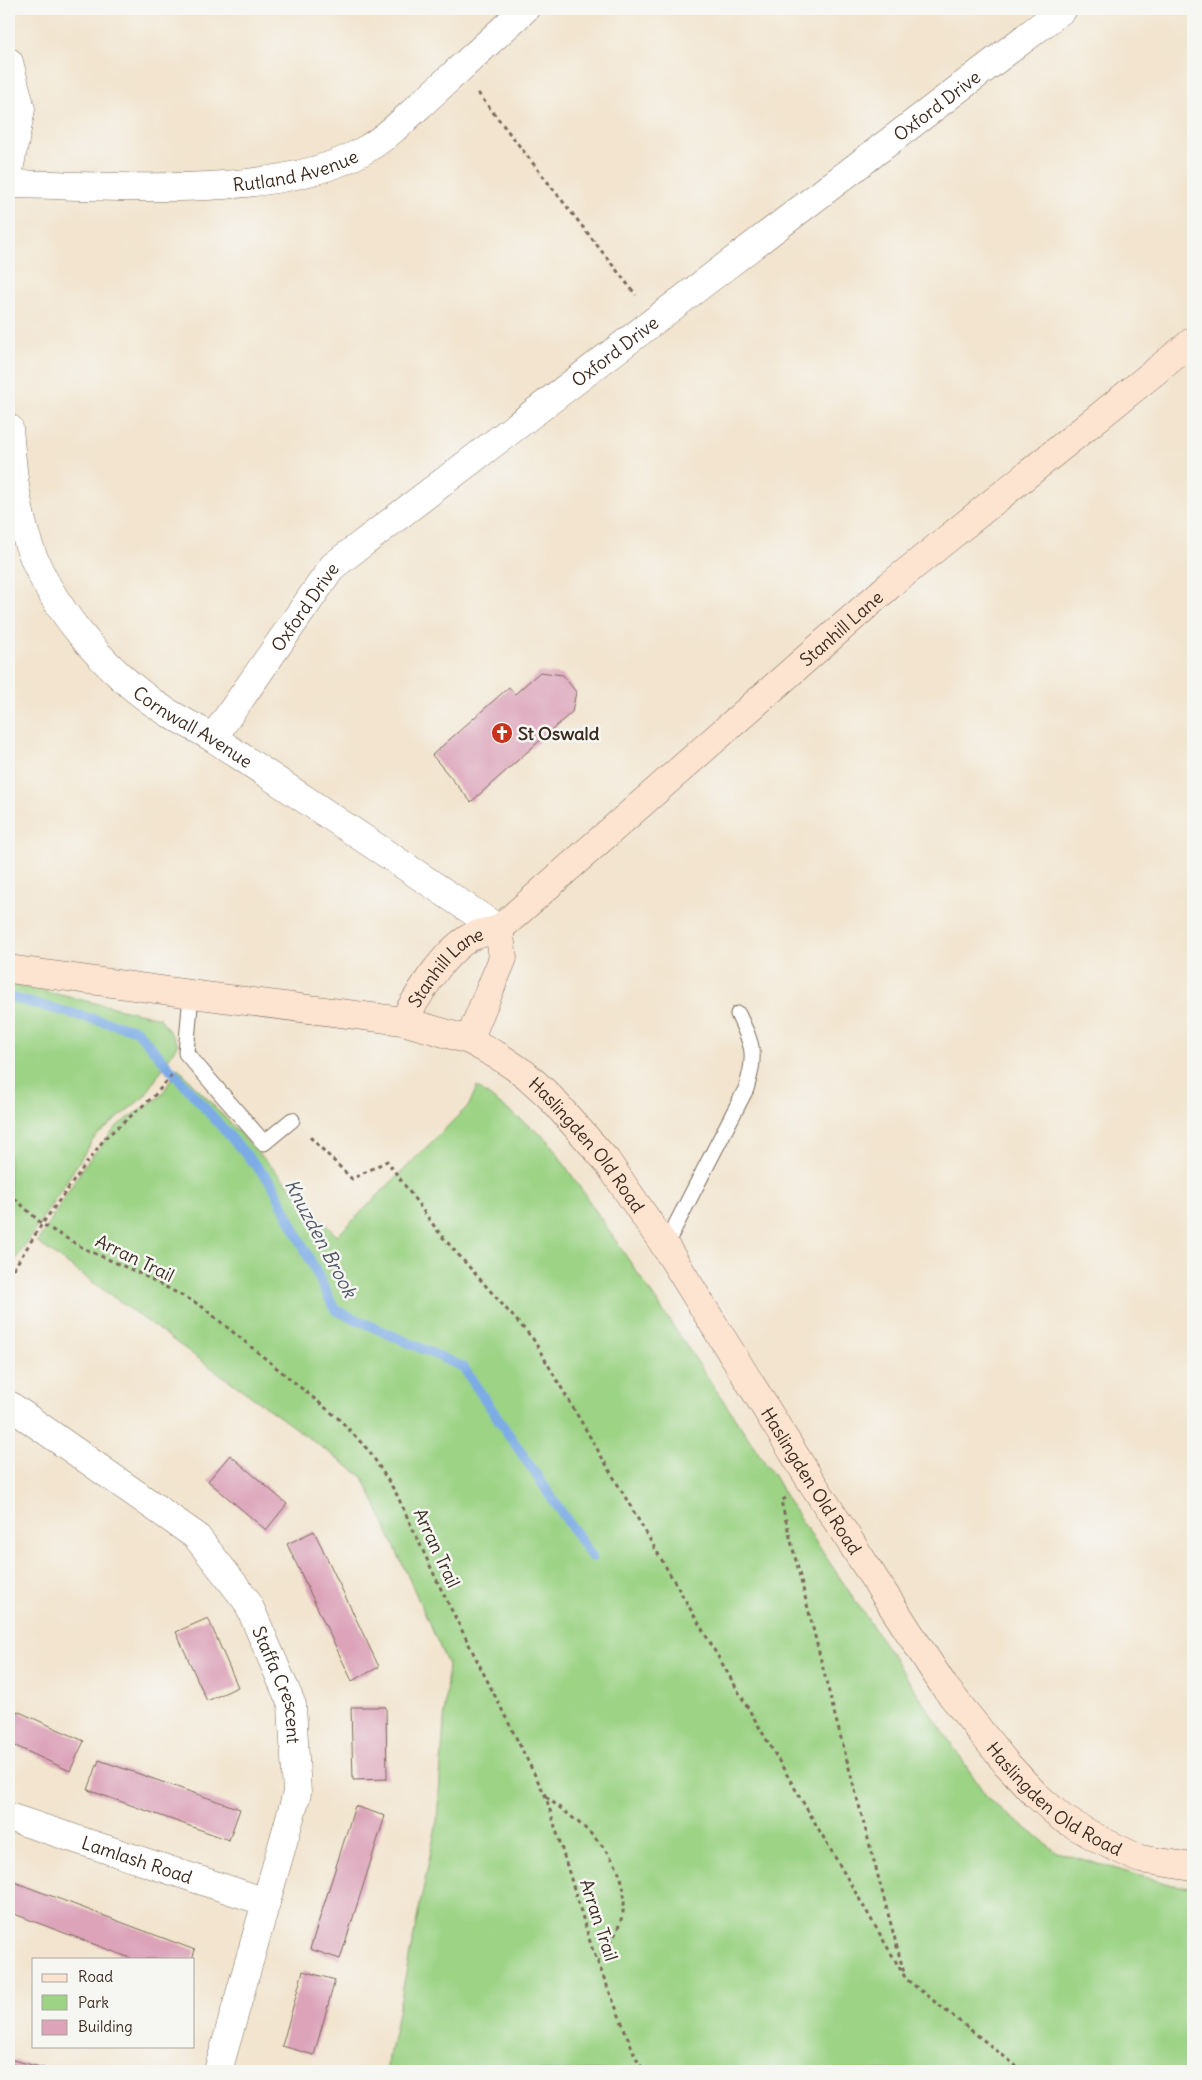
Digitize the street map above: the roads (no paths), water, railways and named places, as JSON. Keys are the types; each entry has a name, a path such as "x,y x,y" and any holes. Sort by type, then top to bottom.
{"main road":[{"name":"Stanhill Lane","path":"403,1020 427,981 450,955 469,938 499,929 890,585 1193,341"},
{"name":"Stanhill Lane","path":"469,1040 503,958 499,929"},
{"path":"9,969 403,1020 469,1040"},
{"name":"Haslingden Old Road","path":"469,1040 500,1057 525,1074 548,1095 606,1160 665,1246 809,1478 944,1686 1034,1793 1062,1818 1140,1859 1193,1867"}],"street":[{"name":"Rutland Avenue","path":"9,184 221,185 274,179 328,167 364,151 395,128 525,9"},
{"name":"Oxford Drive","path":"213,738 333,566 1063,9"},
{"path":"9,62 21,109 9,170"},
{"name":"Cornwall Avenue","path":"9,428 13,481 25,534 40,570 63,612 92,647 121,677 166,711 213,738 499,929"},
{"name":"Staffa Crescent","path":"9,1405 196,1536 247,1601 292,1705 298,1793 218,2071"},
{"name":"Lamlash Road","path":"9,1818 266,1902"}],"lane":[{"path":"191,994 186,1053 264,1143 292,1120"},
{"path":"665,1246 746,1089 753,1066 752,1045 738,1014"}],"waterway":[{"name":"Knuzden Brook","path":"9,997 136,1030 272,1184 335,1310 463,1367 592,1557"}],"place":[{"name":"St Oswald","path":"502,733"}]}
